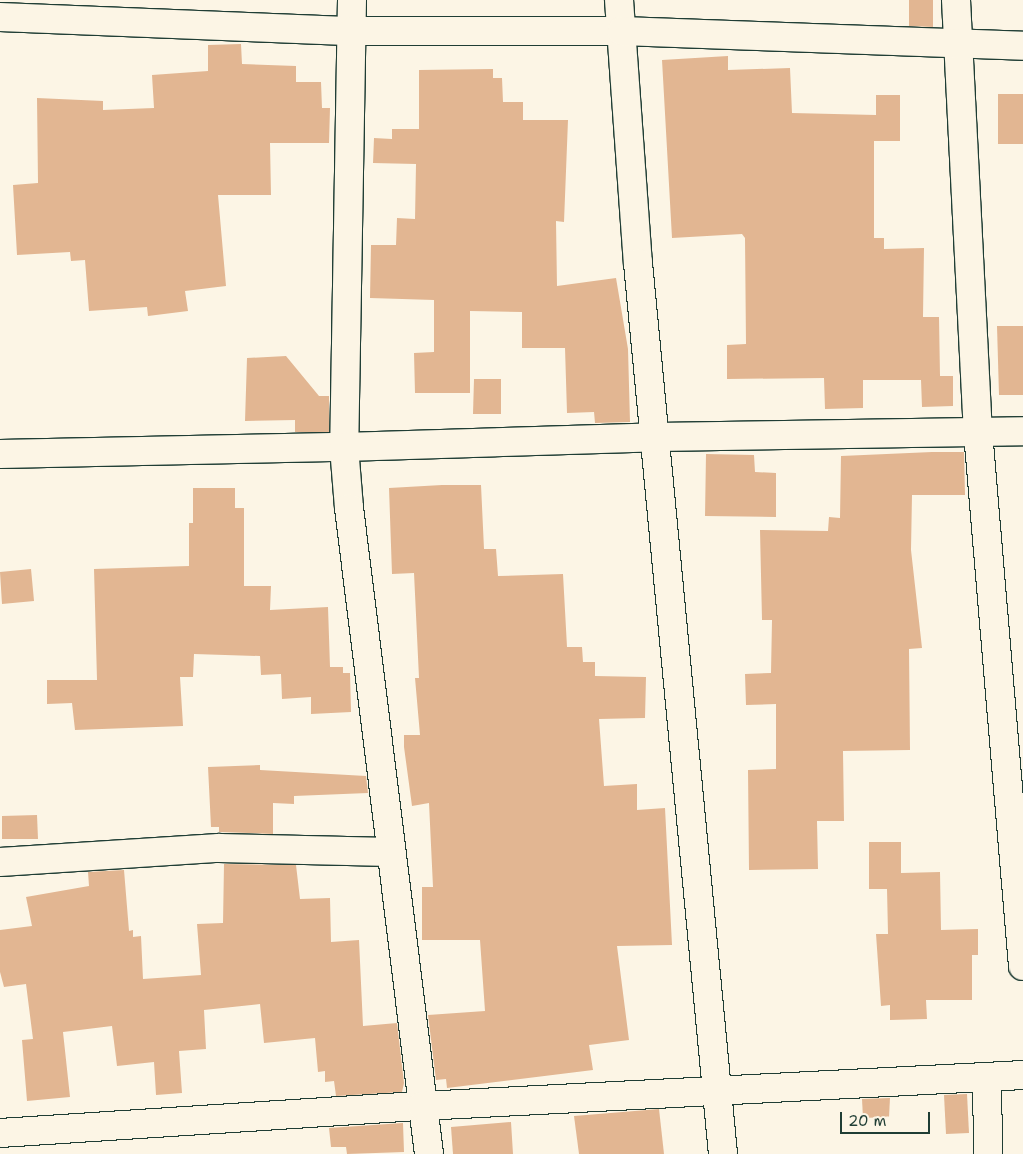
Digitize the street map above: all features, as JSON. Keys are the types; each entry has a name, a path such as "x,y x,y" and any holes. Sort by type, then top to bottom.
{"street":[{"path":"352,0 353,31 344,447 390,852 428,1154"},
{"path":"619,0 638,263 657,436 723,1154"},
{"path":"956,0 978,432 1013,758 1023,966"},
{"path":"0,17 353,31 622,31 1023,46"},
{"path":"0,454 344,447 657,436 1023,431"},
{"path":"0,862 219,848 390,852"},
{"path":"0,1133 422,1106 1023,1075"},
{"path":"987,1078 988,1154"}],"building":[{"path":"909,0 933,0 933,27 909,26"},
{"path":"241,44 242,64 296,66 296,82 321,82 322,108 330,108 329,143 270,143 271,195 218,195 226,286 185,291 188,311 148,316 147,307 89,311 85,260 71,261 70,252 17,255 13,185 38,183 37,98 103,101 103,110 154,108 152,75 208,71 208,45"},
{"path":"728,56 728,70 790,68 792,113 876,115 876,95 900,95 900,141 874,141 874,238 884,238 884,249 924,248 923,317 939,317 940,376 953,376 953,406 922,407 921,380 863,380 863,408 825,409 824,378 727,379 727,345 746,344 745,238 742,234 672,238 662,60"},
{"path":"493,69 493,78 502,78 503,102 523,102 523,120 568,120 564,222 556,221 557,286 616,278 628,349 630,422 595,423 594,412 567,413 565,348 522,348 522,312 470,311 470,393 415,393 414,353 434,352 434,300 370,298 371,245 396,245 397,218 415,219 416,164 373,163 374,138 392,139 392,129 419,129 419,70"},
{"path":"998,94 1023,94 1023,144 998,144"},
{"path":"997,326 1023,326 1023,395 999,395"},
{"path":"286,356 319,396 329,396 329,432 295,432 295,420 245,421 247,358"},
{"path":"474,379 501,379 501,414 473,414"},
{"path":"964,452 965,495 912,495 911,550 922,648 909,649 910,750 843,751 844,821 817,821 818,869 749,870 748,770 776,769 776,704 746,705 745,674 771,673 772,620 762,620 760,530 828,531 829,517 840,518 841,456"},
{"path":"706,454 754,455 755,472 776,473 776,517 705,516"},
{"path":"481,485 484,549 496,549 498,576 563,574 567,647 582,647 583,662 595,662 595,676 646,677 645,718 599,719 604,786 637,784 637,810 665,808 672,945 617,946 629,1040 589,1045 593,1070 447,1088 446,1079 436,1080 428,1015 485,1011 480,940 422,940 422,887 433,887 429,803 412,806 404,747 404,735 420,735 415,678 419,678 414,573 392,574 389,488"},
{"path":"193,488 235,488 235,508 244,508 244,586 271,586 270,610 328,607 330,667 343,667 343,673 350,673 351,712 311,714 311,697 282,699 281,674 261,675 260,656 194,654 193,677 180,677 183,726 75,730 72,703 47,704 47,680 97,680 94,569 189,566 189,523 193,523"},
{"path":"31,569 34,601 2,604 0,572"},
{"path":"260,765 260,770 366,776 368,793 294,796 294,804 273,803 273,834 219,832 219,827 211,827 208,767"},
{"path":"37,815 38,839 2,839 2,816"},
{"path":"869,842 901,842 901,873 940,872 941,930 978,929 978,955 972,955 972,1000 926,1000 927,1019 890,1020 890,1005 881,1006 876,934 888,934 887,889 869,889"},
{"path":"224,864 296,865 300,899 330,898 331,942 359,940 363,1026 397,1023 404,1083 402,1092 336,1096 334,1081 325,1082 325,1071 318,1072 315,1038 264,1043 260,1004 204,1010 206,1049 179,1051 182,1093 156,1095 154,1062 117,1066 112,1026 63,1032 70,1097 27,1101 22,1040 33,1039 26,984 4,987 0,972 0,930 32,926 26,897 89,886 88,872 124,870 129,931 133,930 133,937 141,936 143,979 201,975 197,924 223,923"},
{"path":"967,1094 969,1133 946,1134 944,1095"},
{"path":"890,1098 889,1117 863,1118 862,1099"},
{"path":"659,1109 664,1154 579,1154 574,1116"},
{"path":"511,1122 513,1154 453,1154 451,1127"},
{"path":"403,1123 404,1152 347,1154 346,1147 331,1147 329,1128"}]}
